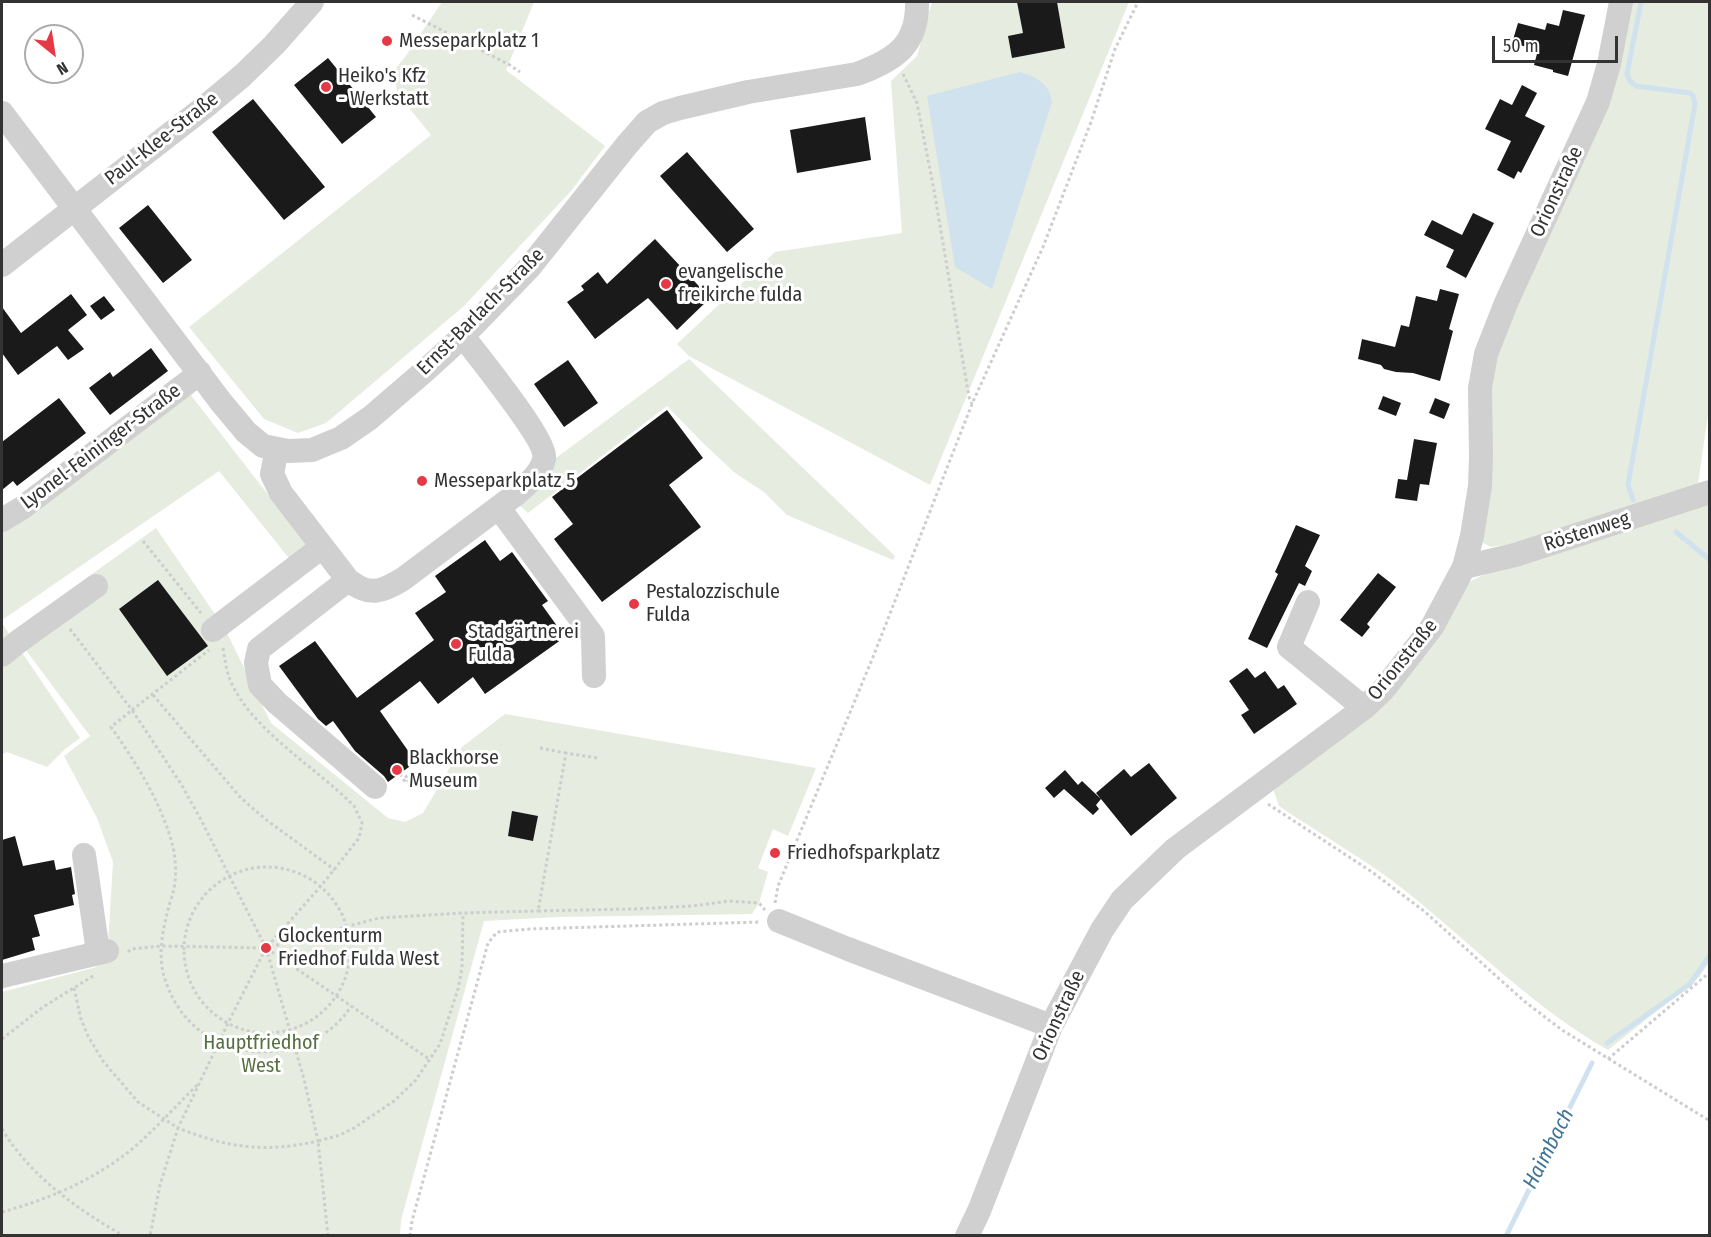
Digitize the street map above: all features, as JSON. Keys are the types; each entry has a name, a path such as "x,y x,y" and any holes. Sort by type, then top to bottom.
{"street":[{"name":"Paul-Klee-Straße","path":"2,265 179,128 242,76 274,45 312,2"},
{"name":"Ernst-Barlach-Straße","path":"2,113 246,432 263,446 288,451 312,450 341,438 370,418 463,336 529,268 647,122 663,113 702,102 857,74 875,67 899,53 909,41 914,27 917,2"},
{"name":"Orionstraße","path":"967,1236 979,1211 1051,1026 1101,930 1122,900 1175,849 1364,708 1384,689 1432,627 1464,567 1472,536 1480,486 1480,388 1486,354 1506,303 1598,102 1609,64 1621,2"},
{"path":"277,449 272,474 281,493 348,580 359,589 376,591 390,587 499,508 531,481 544,460 542,446 528,423 463,336"},
{"name":"Lyonel-Feininger-Straße","path":"2,519 22,508 200,373"},
{"name":"Röstenweg","path":"1464,567 1515,555 1710,492"},
{"path":"499,508 593,636 594,676"},
{"path":"217,635 322,547"},
{"path":"348,580 259,649 256,663 260,685 277,703 375,788"},
{"path":"10,648 96,586"},
{"path":"1308,603 1289,647 1364,708"},
{"path":"2,976 107,957 84,855"},
{"path":"776,919 848,950 1051,1026"}],"path":[{"path":"776,919 778,886 873,657 972,404 1044,247 1091,122 1115,49 1138,2"},
{"path":"412,15 520,72"},
{"path":"892,58 907,79 917,103 972,404"},
{"path":"143,541 217,635 229,677 244,704 266,729 348,799 362,823 359,838 321,886 266,948 178,1128 160,1185 150,1236"},
{"path":"58,613 132,710 188,795 266,948 295,1047 318,1141 328,1236"},
{"path":"217,635 153,695 111,727 153,793 167,825 174,850 174,892 168,910 162,946 163,973 174,999 191,1023 204,1034 219,1042 241,1049 261,1052 295,1047 325,1034 341,1020 351,1006"},
{"path":"153,695 240,798 264,819 334,870"},
{"path":"540,748 597,758"},
{"path":"538,911 566,753"},
{"path":"1254,791 1266,803 1371,872 1424,911 1524,1001 1562,1030 1710,1121"},
{"path":"272,866 290,869 321,886 335,900 348,927 350,939 350,963 336,996 317,1016 290,1030 261,1033 250,1031 228,1023 208,1011 192,988 185,970 183,946 186,928 194,910 212,887 230,875 254,867 272,866"},
{"path":"2,1039 15,1027 74,988 107,957 131,949 162,946 266,948 379,918 463,913 653,908 729,901 759,903 776,919"},
{"path":"74,988 81,1019 94,1049 113,1075 138,1102 178,1128 204,1139 249,1148 296,1146 340,1135 384,1109 415,1080 440,1044 458,989 463,951 463,913"},
{"path":"410,1236 412,1221 488,943 497,932 776,919"},
{"path":"266,948 429,1059"},
{"path":"1608,1059 1710,972"},
{"path":"2,1212 59,1193 99,1172 137,1145 200,1082"},
{"path":"2,1129 29,1164 59,1193 94,1219 124,1236"}],"green space":[{"path":"442,2 534,2 506,70 605,146 571,191 464,306 326,423 298,433 264,419 189,327 431,135 397,93 394,71"},
{"path":"932,2 1129,2 930,485 689,356 677,344 775,252 902,233 891,81 917,56"},
{"path":"1630,2 1709,2 1710,401 1698,484 1511,544 1491,547 1483,543 1480,532 1491,358"},
{"path":"689,359 895,556 893,560 787,515 764,492 735,473 667,406 528,513 519,505 552,480 552,461"},
{"path":"190,394 311,550 292,562 219,471 2,620 2,529"},
{"path":"1709,501 1709,963 1699,977 1608,1050 1530,996 1393,881 1279,806 1274,792 1275,785 1322,748 1465,584 1485,574"},
{"name":"Hauptfriedhof West","path":"156,528 225,629 271,723 388,818 405,822 423,813 462,747 505,714 816,768 788,836 773,829 758,868 768,872 759,903 752,914 557,917 484,921 401,1220 400,1235 2,1236 2,992 93,968 107,962 113,862 97,818 64,756 90,736 22,645 101,586 92,574"},
{"path":"2,623 80,738 47,767 7,752 2,754"}],"water":[{"path":"1020,72 1041,82 1048,90 1052,102 992,289 955,267 927,96"}],"building":[{"path":"1017,2 1057,2 1065,48 1012,58 1008,36 1023,33"},
{"path":"1563,10 1585,15 1568,76 1534,65 1538,50 1512,43 1518,23 1545,30 1547,23 1559,26"},
{"path":"328,58 376,117 342,144 294,85"},
{"path":"1522,85 1537,93 1525,116 1545,126 1521,173 1518,171 1514,179 1497,170 1511,141 1485,129 1500,99 1512,105"},
{"path":"253,99 325,187 284,220 212,132"},
{"path":"865,117 871,160 797,173 790,130"},
{"path":"687,152 754,229 727,252 660,176"},
{"path":"148,205 192,260 163,283 119,228"},
{"path":"1473,213 1494,223 1466,278 1446,267 1454,250 1424,235 1432,220 1462,235"},
{"path":"655,239 710,298 677,330 648,298 595,339 567,302 584,290 581,286 598,272 607,284"},
{"path":"1440,289 1459,294 1449,329 1453,331 1440,381 1413,373 1384,369 1381,365 1358,359 1362,339 1395,347 1401,325 1409,327 1416,296 1437,301"},
{"path":"71,294 87,315 68,330 84,349 68,360 57,346 18,375 2,353 2,307 21,333"},
{"path":"104,296 115,310 101,320 90,306"},
{"path":"151,348 168,371 110,415 89,388 110,372 113,377"},
{"path":"568,360 598,403 564,427 534,384"},
{"path":"1383,396 1401,403 1396,416 1378,409"},
{"path":"59,398 86,433 17,486 13,481 2,490 2,442"},
{"path":"1435,398 1450,404 1444,419 1429,413"},
{"path":"667,410 703,458 669,485 701,527 602,602 554,539 573,524 552,497"},
{"path":"1414,439 1437,443 1429,485 1420,484 1417,501 1395,498 1398,479 1407,480"},
{"path":"1296,525 1320,535 1305,566 1312,571 1305,586 1299,583 1267,648 1248,639 1278,574 1275,572"},
{"path":"485,540 500,561 512,552 548,601 542,605 565,637 485,694 473,677 438,704 420,681 380,711 416,762 388,782 355,751 333,721 326,726 318,719 279,666 315,641 357,698 434,640 415,613 446,592 435,576"},
{"path":"1378,573 1396,587 1367,624 1370,627 1362,637 1340,620"},
{"path":"158,580 208,646 167,676 119,609"},
{"path":"1247,668 1255,678 1265,671 1278,689 1284,685 1297,704 1254,734 1241,715 1249,710 1229,681"},
{"path":"1149,763 1177,798 1131,836 1096,793 1124,769 1131,777"},
{"path":"1065,770 1078,785 1082,781 1101,799 1096,805 1099,809 1093,815 1064,789 1054,798 1045,788"},
{"path":"512,811 538,816 533,841 508,836"},
{"path":"15,836 23,866 54,860 56,870 71,867 75,894 72,895 74,905 34,915 40,936 32,938 35,950 2,960 2,840"}],"waterway":[{"path":"1633,500 1628,485 1695,104 1690,93 1636,86 1630,81 1627,74 1641,2"},
{"path":"1676,532 1710,560"},
{"name":"Haimbach","path":"1607,1043 1690,984 1710,955"},
{"name":"Haimbach","path":"1506,1236 1592,1063"}],"place":[{"name":"Messeparkplatz 1","path":"387,41"},
{"name":"Heiko's Kfz - Werkstatt","path":"326,87"},
{"name":"evangelische freikirche fulda","path":"666,284"},
{"name":"Messeparkplatz 5","path":"422,481"},
{"name":"Pestalozzischule Fulda","path":"634,604"},
{"name":"Stadgärtnerei Fulda","path":"456,644"},
{"name":"Blackhorse Museum","path":"397,770"},
{"name":"Friedhofsparkplatz","path":"775,853"},
{"name":"Glockenturm Friedhof Fulda West","path":"266,948"}]}
